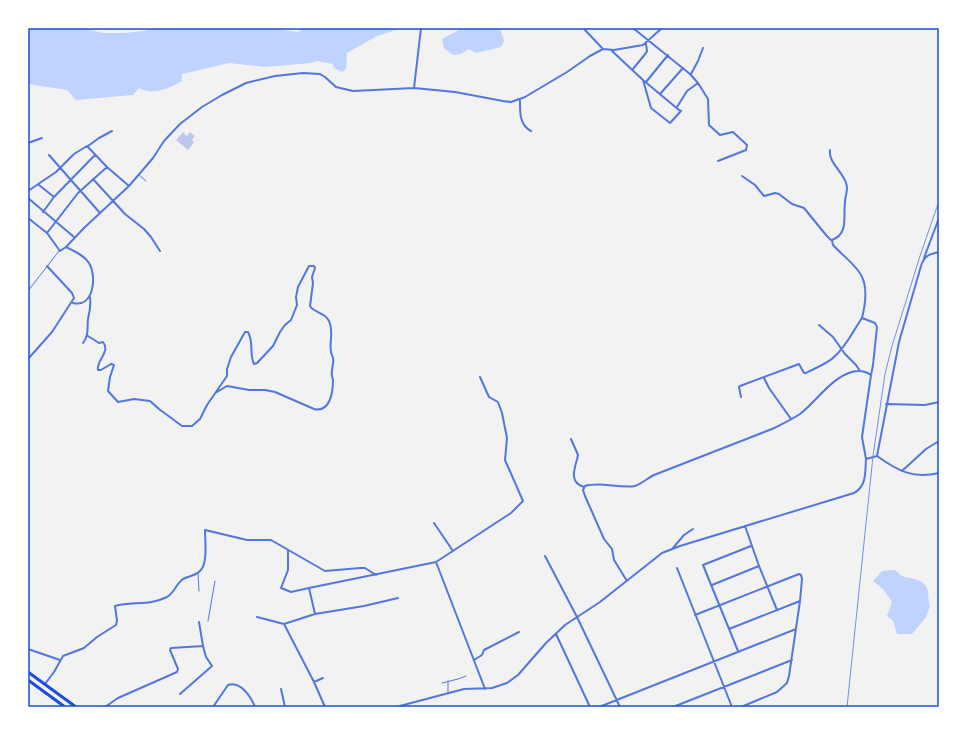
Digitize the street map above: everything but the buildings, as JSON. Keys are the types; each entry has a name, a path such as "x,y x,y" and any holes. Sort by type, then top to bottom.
{"main road":[{"path":"28,672 76,707"},
{"path":"28,680 65,707"}],"street":[{"path":"414,88 421,28"},
{"path":"633,28 668,55 698,83 708,99 709,124 720,135 733,132 744,141 747,148 718,161"},
{"path":"585,30 603,49 611,51 623,48 636,48 646,44 662,28"},
{"path":"632,70 646,53 646,44"},
{"path":"690,74 698,61 703,48"},
{"path":"28,218 47,233 60,251 66,247 74,237 129,186 173,131 188,116 222,95 246,83 276,76 303,73 320,74 336,87 353,91 414,88 455,92 506,102 520,100 603,49"},
{"path":"611,51 681,111 668,124 651,108 643,80"},
{"path":"646,82 668,55"},
{"path":"660,94 683,68"},
{"path":"677,108 687,91 698,83"},
{"path":"520,100 520,115 523,125 526,129 531,131"},
{"path":"28,192 61,167 71,156 112,131"},
{"path":"28,142 42,138"},
{"path":"88,146 107,168 129,186"},
{"path":"830,150 831,159 846,181 847,190 844,203 844,227 839,237 832,240"},
{"path":"49,155 100,213"},
{"path":"43,212 54,197 95,155"},
{"path":"47,233 80,191 107,168"},
{"path":"741,397 739,387 799,364 804,373 806,373 831,360 842,348 862,318 865,294 865,286 862,276 833,245 832,240 826,235 804,208 792,204 779,194 764,196 755,185 742,176"},
{"path":"93,179 127,216 144,229 160,251"},
{"path":"39,185 54,197"},
{"path":"28,198 74,237"},
{"path":"877,456 886,404 902,332 923,259 939,218"},
{"path":"66,247 83,256 89,263 94,283 90,296 87,327 88,336 84,343"},
{"path":"923,259 932,253 939,252"},
{"path":"28,359 52,332 74,298 73,294 47,266"},
{"path":"88,336 98,343 103,342 106,349 98,369 101,370 111,364 114,365 108,391 118,402 134,400 150,401 182,426 190,427 200,419 227,376 227,368 231,357 245,332 248,332 250,336 252,360 254,364 257,363 273,346 278,335 285,325 290,322 293,315 297,305 296,297 299,284 310,266 314,266 310,306 312,309 322,313 327,318 332,334 330,351 333,359 332,385 327,405 323,409 317,410 275,392 265,390 249,390 227,386 217,392"},
{"path":"72,302 77,304 80,303 90,296"},
{"path":"396,707 408,706 470,688 485,689 502,686 512,679 565,625 600,602 662,553 859,491 864,481 866,459 862,437 871,375 874,365 876,325 875,323 862,318"},
{"path":"819,324 833,336 845,354 856,364 860,371"},
{"path":"571,439 578,455 574,477 579,485 584,487 592,484 638,485 654,475 791,419 809,406 835,381 851,373 860,371 871,375"},
{"path":"288,551 288,570 281,588 291,592 436,562 511,513 523,501 505,460 507,438 502,413 498,402 489,397 480,377"},
{"path":"764,378 769,388 791,419"},
{"path":"886,404 925,405 939,402"},
{"path":"902,471 926,449 939,441"},
{"path":"866,459 877,456"},
{"path":"877,456 886,463 902,471 922,476 939,473"},
{"path":"584,487 583,490 585,496 604,539 610,546 614,560 627,581"},
{"path":"434,523 453,551"},
{"path":"745,526 751,546 777,610"},
{"path":"672,549 693,529"},
{"path":"45,684 54,672 60,660 67,654 84,648 97,637 115,627 117,621 115,606 145,604 162,599 171,594 183,580 202,570 205,561 206,530 247,540 271,540 325,571 365,568 376,575"},
{"path":"738,652 703,564 751,546"},
{"path":"545,556 577,617 620,707"},
{"path":"436,562 485,689"},
{"path":"711,585 759,566"},
{"path":"677,568 732,707"},
{"path":"695,615 767,586 799,574 801,575 800,600 790,676 787,683 777,692 741,707"},
{"path":"309,588 315,614"},
{"path":"257,617 284,624 315,614 364,606 398,598"},
{"path":"728,629 800,600"},
{"path":"180,694 212,666 206,657 199,622"},
{"path":"284,624 314,682 325,707"},
{"path":"600,707 796,629"},
{"path":"474,660 482,655 484,650 519,632"},
{"path":"556,634 590,707"},
{"path":"105,707 118,698 177,672 178,669 170,650 171,648 203,646"},
{"path":"28,649 60,660"},
{"path":"673,707 792,660"},
{"path":"314,682 323,678"},
{"path":"213,707 228,685 231,684 236,684 248,693 255,707"},
{"path":"281,689 285,707"}],"lane":[{"path":"139,175 146,181"},
{"path":"28,291 60,251"},
{"path":"198,573 199,591"},
{"path":"208,621 216,581"},
{"path":"442,683 466,676"},
{"path":"448,681 448,694"}],"water":[{"path":"28,28 82,28 103,33 124,33 145,31 152,28 282,28 282,30 298,32 303,28 402,28 377,36 347,53 346,69 342,72 334,68 333,64 317,61 311,63 265,67 229,63 182,74 182,81 161,90 150,91 139,88 133,95 76,100 67,90 28,84"},
{"path":"460,28 500,28 504,41 501,47 476,53 469,49 461,54 453,55 444,48 442,39"},
{"path":"895,570 902,576 920,581 925,585 927,590 930,606 926,617 912,634 897,634 893,621 887,616 892,602 884,590 873,581 882,571"}],"railway":[{"path":"847,707 873,456 885,374 892,346 920,256 939,201"}]}
